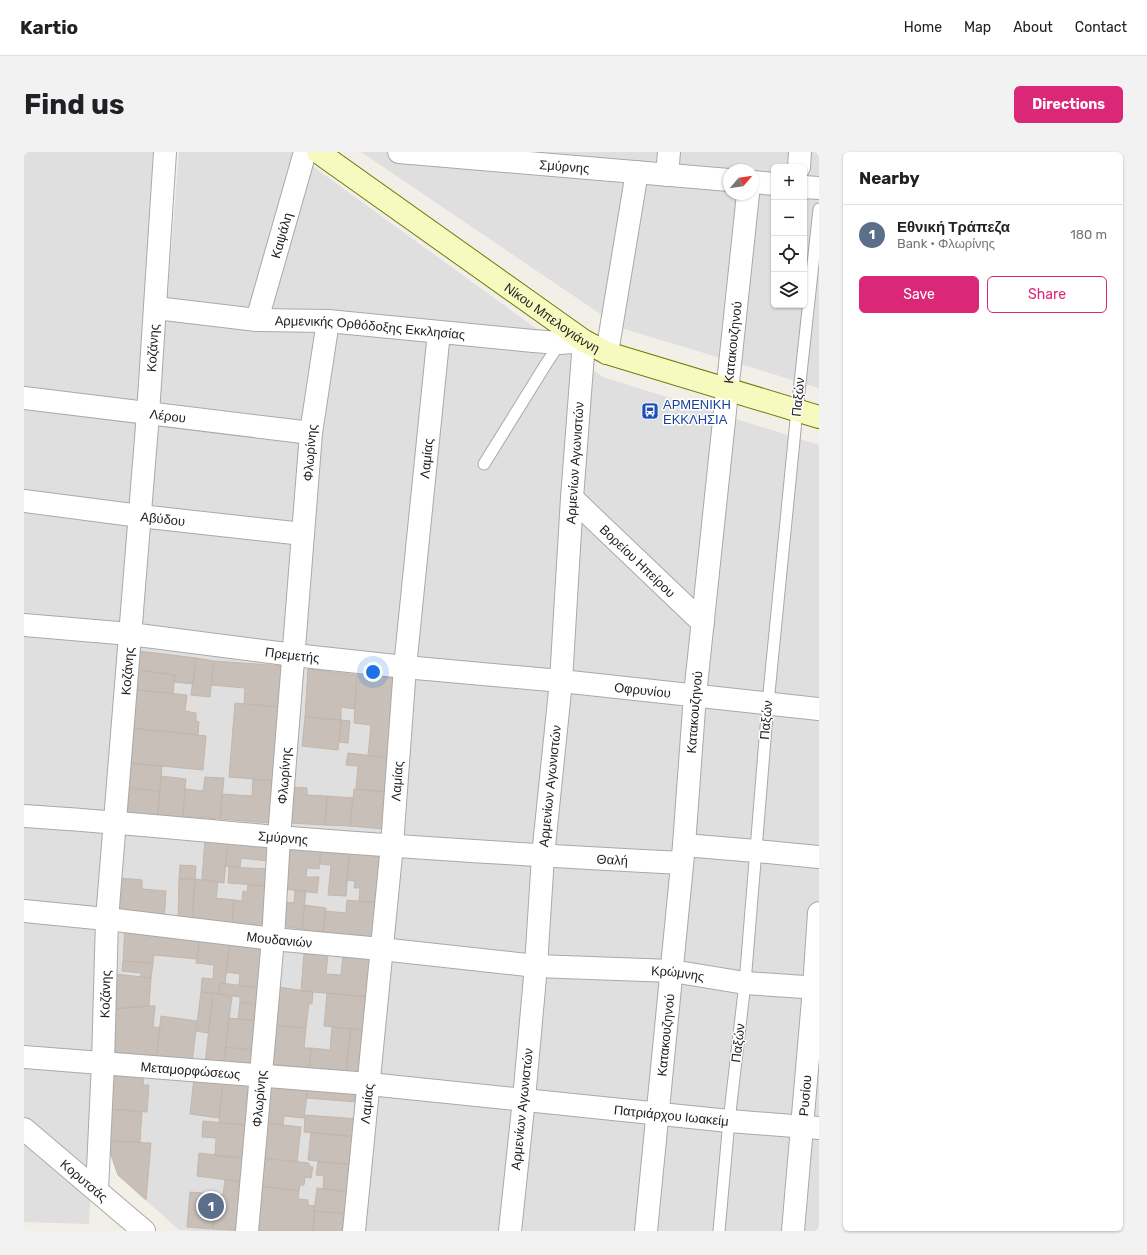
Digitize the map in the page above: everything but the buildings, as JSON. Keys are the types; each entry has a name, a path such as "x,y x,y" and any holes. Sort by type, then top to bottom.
{"main road":[{"name":"Νίκου Μπελογιάννη","path":"318,152 584,341 607,353 819,417"}],"street":[{"name":"Κοζάνης","path":"97,1190 103,1063 107,919 148,414 165,152"},
{"name":"Καψάλη","path":"257,320 305,152"},
{"name":"Σμύρνης","path":"400,152 540,158 637,172 723,180"},
{"path":"667,175 669,152"},
{"path":"799,164 800,152"},
{"path":"607,353 637,172"},
{"path":"759,183 771,184"},
{"path":"807,186 819,188"},
{"name":"Κατακουζηνού","path":"646,1231 683,854 695,695 747,200"},
{"name":"Αρμενικής Ορθόδοξης Εκκλησίας","path":"156,308 257,320 328,321 560,343 584,341"},
{"name":"Φλωρίνης","path":"247,1231 273,939 279,837 311,433 328,321"},
{"name":"Λαμίας","path":"354,1231 392,845 405,667 438,332"},
{"name":"Αρμενίων Αγωνιστών","path":"510,1231 524,1099 536,966 543,856 560,681 584,341"},
{"name":"Λέρου","path":"24,398 311,433"},
{"name":"Βορείου Ηπείρου","path":"572,498 703,623"},
{"name":"Αβύδου","path":"24,501 140,516 303,534"},
{"name":"Πρεμετής","path":"24,626 130,634 294,655 560,681"},
{"name":"Οφρυνίου","path":"560,681 819,709"},
{"name":"Σμύρνης","path":"24,816 115,822 279,837 543,856"},
{"name":"Θαλή","path":"543,856 683,854 756,850 819,857"},
{"name":"Μουδανιών","path":"24,911 107,919 273,939 536,966"},
{"name":"Ρυσίου","path":"793,1231 811,1127 819,913"},
{"name":"Κρώμνης","path":"536,966 672,971 745,983 817,988"},
{"name":"Μεταμορφώσεως","path":"24,1056 369,1084 524,1099"},
{"name":"Πατριάρχου Ιωακείμ","path":"524,1099 729,1121 811,1127"},
{"name":"Κορυτσάς","path":"24,1129 144,1231"}],"lane":[{"name":"Παξών","path":"719,1231 729,1121 745,983 768,703 797,410 819,209"},
{"path":"484,464 560,343"}],"shaded area":[{"path":"24,152 153,152 89,1224 24,1222"},
{"path":"179,152 293,152 603,377 819,445 819,1231 179,1230 118,1175 106,1141 117,927"},
{"path":"361,152 819,152 819,388 621,328"}],"place":[{"name":"ΑΡΜΕΝΙΚΗ ΕΚΚΛΗΣΙΑ","path":"650,411"},
{"name":"Εθνική Τράπεζα","path":"211,1206"}]}
